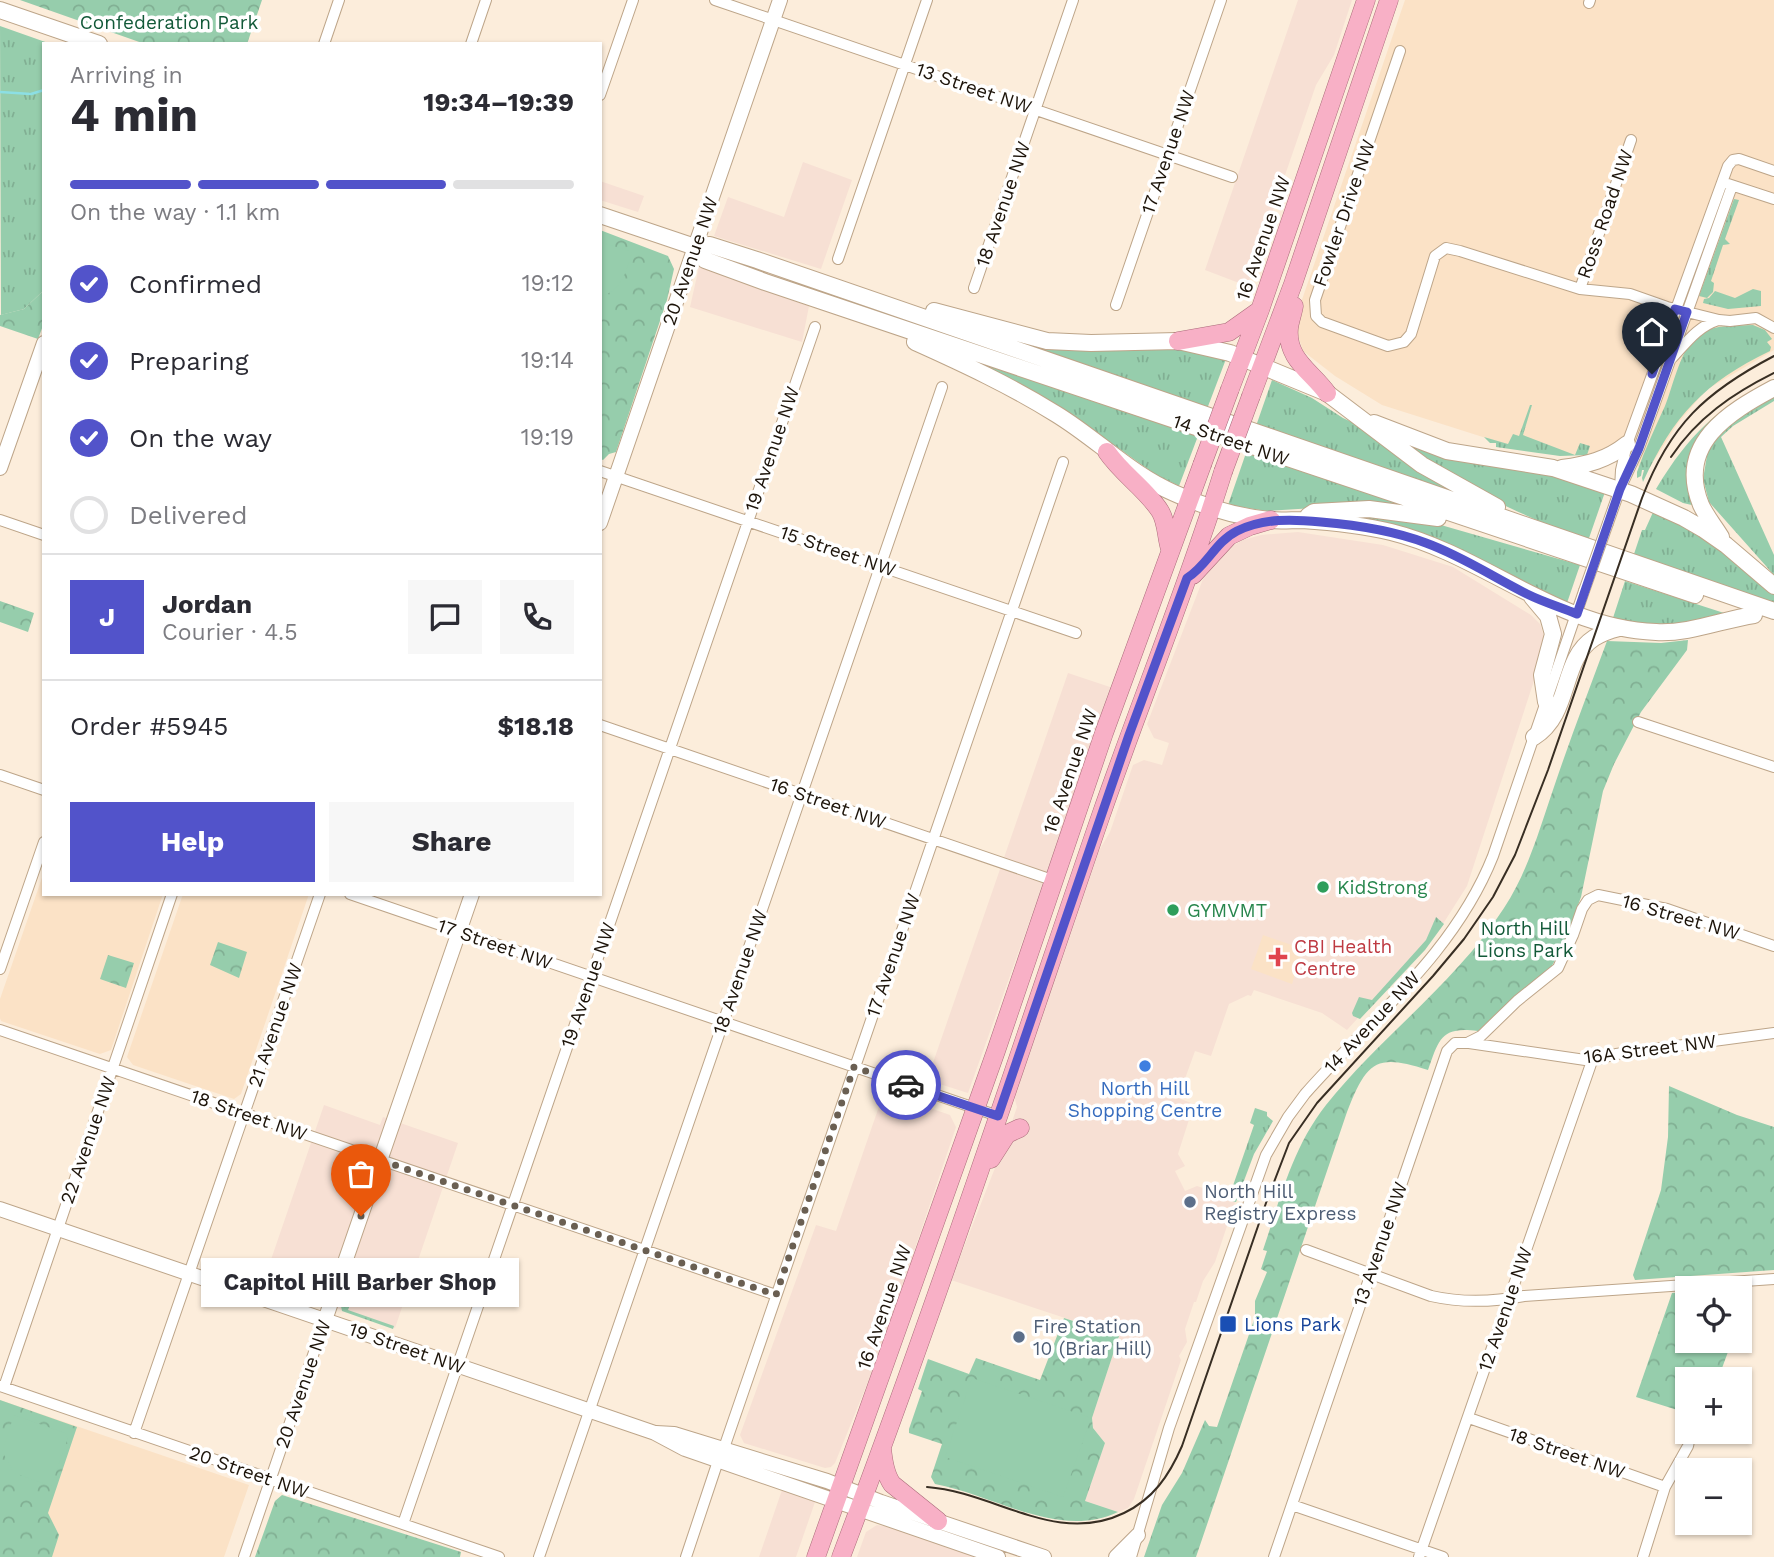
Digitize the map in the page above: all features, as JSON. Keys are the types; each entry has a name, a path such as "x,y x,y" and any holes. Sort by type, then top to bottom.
{"highway":[{"name":"16 Avenue NW","path":"816,1557 976,1109 1170,549 1260,310 1366,0"},
{"path":"841,1557 975,1182 1129,735 1293,284 1389,0"},
{"path":"1293,284 1294,307 1289,329 1294,356 1327,393"},
{"path":"1178,341 1229,332 1260,310"},
{"path":"1107,452 1119,469 1160,511 1170,549"},
{"path":"1187,578 1203,566 1214,550 1229,536 1272,520"},
{"path":"975,1182 985,1171 1007,1134 1020,1128"},
{"path":"882,1444 888,1478 894,1486 939,1521"}],"main road":[{"path":"0,10 93,42"},
{"name":"14 Street NW","path":"602,216 695,247 710,245 853,293 1774,611"},
{"name":"14 Street NW","path":"695,247 705,260 846,310 1774,622"},
{"path":"853,293 923,308 1047,341 1178,341 1241,357 1327,393 1405,453 1500,509 1515,522"},
{"path":"846,310 992,377 1059,415 1156,485 1223,512 1272,520 1348,525 1407,536 1464,559 1530,596 1619,628 1675,632 1754,615"},
{"path":"1726,545 1702,506 1696,490 1695,475 1699,452 1710,432 1724,418 1738,407 1774,388"},
{"path":"1359,416 1447,451 1553,468 1620,489 1684,518 1726,545 1774,586"},
{"path":"1553,468 1587,465 1615,453 1627,444"},
{"path":"1299,520 1314,513 1369,509 1448,520 1463,518"},
{"path":"1530,596 1548,616 1553,634 1542,675 1546,702"},
{"path":"1534,737 1544,731 1554,719 1574,664 1584,646 1594,638 1619,628"}],"street":[{"path":"325,42 339,0"},
{"path":"472,42 486,0"},
{"path":"602,89 633,0"},
{"name":"13 Street NW","path":"715,0 1232,177"},
{"name":"20 Avenue NW","path":"602,517 780,0"},
{"path":"838,259 927,0"},
{"name":"18 Avenue NW","path":"974,288 1073,0"},
{"name":"17 Avenue NW","path":"1116,305 1221,0"},
{"name":"Fowler Drive NW","path":"1400,51 1315,300 1316,316 1322,322 1388,346 1404,342 1411,334 1419,313 1436,256 1446,248 1580,289 1630,294 1719,320"},
{"name":"Ross Road NW","path":"1580,289 1631,140"},
{"path":"1681,310 1727,184 1733,160 1739,159 1774,171"},
{"path":"1727,184 1774,199"},
{"name":"14 Avenue NW","path":"1130,1557 1169,1428 1265,1155 1288,1117 1306,1094 1427,963 1464,913 1487,870 1620,489 1639,448 1668,363 1681,310"},
{"name":"14 Avenue NW","path":"1620,489 1627,444 1681,310"},
{"path":"1668,363 1693,334 1704,325 1719,320 1756,318 1774,328"},
{"name":"19 Avenue NW","path":"403,1524 815,327"},
{"path":"1,464 42,349"},
{"name":"18 Avenue NW","path":"539,1557 942,387"},
{"name":"17 Avenue NW","path":"686,1557 1063,462"},
{"name":"15 Street NW","path":"602,472 1076,633"},
{"path":"0,520 42,534"},
{"path":"1638,722 1774,767"},
{"name":"16 Street NW","path":"602,726 1055,881"},
{"path":"0,775 42,789"},
{"path":"0,969 42,848"},
{"name":"16 Street NW","path":"1469,1043 1481,1036 1517,1001 1558,968 1588,900 1598,895 1667,909 1774,946"},
{"name":"22 Avenue NW","path":"2,1386 171,896"},
{"name":"21 Avenue NW","path":"134,1433 319,896"},
{"name":"17 Street NW","path":"356,896 998,1116"},
{"name":"20 Avenue NW","path":"244,1557 471,896"},
{"name":"18 Street NW","path":"0,1030 776,1295"},
{"name":"16A Street NW","path":"1447,1051 1455,1043 1469,1043 1592,1061 1616,1054 1774,1032"},
{"name":"13 Avenue NW","path":"1274,1557 1447,1051"},
{"name":"12 Avenue NW","path":"1421,1553 1592,1061"},
{"name":"19 Street NW","path":"0,1209 655,1433 673,1445 721,1455 840,1494 998,1557"},
{"path":"1306,1250 1450,1300 1508,1299 1774,1279"},
{"name":"20 Street NW","path":"2,1386 499,1557"},
{"name":"18 Street NW","path":"1469,1419 1665,1487"},
{"path":"1643,1557 1665,1487 1688,1444"},
{"name":"19 Street NW","path":"861,1503 939,1521 1044,1557"},
{"path":"1292,1505 1421,1553 1443,1557"},
{"path":"1116,1557 1138,1535"}],"shaded area":[{"path":"1298,0 1352,0 1334,55 1316,85 1247,286 1205,270"},
{"path":"1405,0 1774,0 1774,350 1706,390 1678,423 1648,470 1600,453 1560,456 1508,445 1382,405 1335,376 1303,351 1295,320"},
{"path":"803,162 852,180 821,269 714,236 728,197 784,217"},
{"path":"602,182 644,196 638,212 602,201"},
{"path":"699,267 809,306 802,342 690,307"},
{"path":"1298,532 1383,545 1453,567 1531,615 1540,624 1545,640 1544,650 1467,886 1441,927 1347,1030 1322,1013 1254,990 1251,996 1229,1004 1211,1056 1195,1051 1178,1098 1194,1104 1178,1154 1185,1166 1175,1171 1185,1191 1197,1186 1235,1202 1215,1262 1194,1302 1185,1329 1187,1342 1179,1356 1181,1360 1134,1499 1128,1508 1118,1512 1084,1501 1105,1443 1093,1428 1092,1418 1119,1336 951,1280 1004,1145 1017,1107 1014,1096 1097,854 1110,832 1133,765 1144,760 1162,765 1169,743 1154,738 1147,724 1203,579 1211,565 1229,548 1243,540 1261,535"},
{"path":"1068,673 1113,688 968,1093 927,1080"},
{"path":"42,878 42,896 162,896 111,1050 100,1054 1,1021 0,999"},
{"path":"182,896 308,896 241,1094 234,1099 133,1065 127,1057"},
{"name":"CBI Health Centre","path":"1263,935 1303,949 1292,984 1251,969"},
{"path":"884,1092 950,1115 956,1127 880,1352 835,1463 825,1468 744,1443 740,1435 816,1225 836,1231"},
{"path":"324,1105 380,1125 383,1117 458,1143 395,1328 263,1283"},
{"path":"0,1400 249,1485 224,1557 0,1557"},
{"path":"782,1490 815,1502 796,1557 759,1557"},
{"path":"877,1525 977,1557 857,1557 866,1532"}],"green space":[{"name":"Confederation Park","path":"20,0 262,0 248,42 139,42"},
{"path":"0,26 45,42 42,42 42,292 24,309 1,315"},
{"path":"1734,199 1739,200 1725,239 1730,244 1723,245 1711,281 1714,283 1713,292 1707,298 1699,296"},
{"path":"602,231 668,256 674,269 667,300 616,452 603,460"},
{"path":"602,243 632,252 618,286 602,295"},
{"path":"1753,289 1761,291 1761,306 1728,309 1703,303 1704,299 1709,298 1715,291 1735,298"},
{"path":"42,292 42,328 38,339 0,326 0,315 24,309"},
{"path":"1753,325 1765,330 1772,339 1767,342 1771,347 1770,351 1727,376 1693,403 1667,438 1643,482 1644,470 1637,478 1640,463 1665,406 1678,367 1693,339 1712,329"},
{"path":"1027,342 1181,349 1226,359 1207,409 1026,347"},
{"path":"982,364 1198,436 1179,486 1156,475 1114,445 981,368"},
{"path":"1774,379 1774,384 1708,426 1696,506 1683,503 1656,489 1681,452 1706,424 1736,401"},
{"path":"1272,380 1312,398 1364,428 1455,491 1453,495 1256,426"},
{"path":"1774,397 1774,401 1733,426 1721,437 1774,555 1774,575 1709,502 1703,479 1708,450 1723,428"},
{"path":"1530,405 1523,435 1575,455 1580,443 1590,446 1587,455 1560,456 1496,447 1496,443 1490,443 1484,437 1508,444 1513,434 1519,436"},
{"path":"1402,441 1562,478 1605,492 1588,541 1490,499 1445,472"},
{"path":"1246,453 1400,503 1399,507 1361,505 1267,511 1228,505"},
{"path":"1654,510 1702,536 1774,594 1774,604 1633,557 1642,530 1645,530"},
{"path":"1363,514 1427,521 1580,565 1567,603 1362,520"},
{"path":"1625,581 1724,615 1668,624 1612,621"},
{"path":"0,601 34,613 28,632 0,622"},
{"name":"North Hill Lions Park","path":"1688,640 1687,650 1641,712 1614,764 1603,791 1581,897 1552,966 1478,1031 1456,1031 1443,1037 1428,1070 1385,1062 1368,1072 1361,1082 1347,1112 1196,1557 1144,1557 1162,1505 1182,1473 1205,1420 1209,1426 1217,1427 1255,1317 1255,1301 1267,1272 1261,1269 1267,1251 1263,1250 1288,1175 1314,1122 1347,1080 1441,986 1485,935 1504,908 1521,878 1534,846 1607,641 1661,643"},
{"path":"1436,917 1444,924 1425,950 1360,1019 1353,1016 1359,997 1372,1000 1426,940"},
{"path":"218,942 247,952 239,978 210,965"},
{"path":"108,955 134,963 126,988 100,979"},
{"path":"1669,1086 1737,1115 1774,1127 1774,1270 1635,1280 1633,1275 1661,1190 1668,1137"},
{"path":"1255,1108 1267,1112 1267,1116 1273,1121 1254,1154 1236,1202 1228,1200 1254,1125 1250,1123"},
{"path":"351,1275 360,1278 348,1310 394,1326 393,1329 342,1311 341,1306"},
{"path":"1672,1293 1675,1293 1675,1353 1728,1353 1722,1367 1675,1367 1675,1409 1636,1397"},
{"path":"1064,1318 1119,1336 1092,1418 1093,1428 1105,1443 1085,1501 1118,1512 1095,1519 1073,1521 1050,1518 935,1484 931,1477 942,1444 909,1433 922,1391 918,1389 928,1359 969,1374 976,1358 1040,1380"},
{"path":"972,1378 1091,1418 1063,1497 945,1457"},
{"path":"0,1400 77,1427 48,1513 59,1535 52,1557 0,1557"},
{"path":"14,1415 65,1433 68,1438 51,1486 14,1473 2,1451"},
{"path":"282,1495 461,1552 460,1557 255,1557 275,1501"}],"waterway":[{"path":"0,92 31,94 42,91"}],"tram line":[{"path":"927,1487 952,1491 1050,1521 1074,1524 1099,1522 1124,1513 1143,1501 1159,1486 1182,1446 1289,1143 1317,1103 1464,939 1493,897 1515,855 1548,770 1653,472 1678,430 1693,413 1728,383 1774,356"},
{"path":"1671,457 1692,430 1716,408 1774,373"}],"way so far":[{"path":"361,1216 380,1160 776,1295 854,1067 906,1085"}],"place":[{"name":"KidStrong","path":"1323,887"},
{"name":"GYMVMT","path":"1173,910"},
{"name":"CBI Health Centre","path":"1278,957"},
{"name":"North Hill Shopping Centre","path":"1145,1066"},
{"name":"North Hill Registry Express","path":"1190,1202"},
{"name":"Capitol Hill Barber Shop","path":"361,1216"},
{"name":"Lions Park","path":"1228,1324"},
{"name":"Fire Station 10 (Briar Hill)","path":"1019,1337"}],"route":[{"path":"906,1085 998,1116 1129,735 1187,578 1203,566 1221,542 1239,530 1272,520 1299,520 1384,530 1435,546 1530,596 1577,614 1620,489 1639,448 1687,312 1675,309 1652,374"}]}
